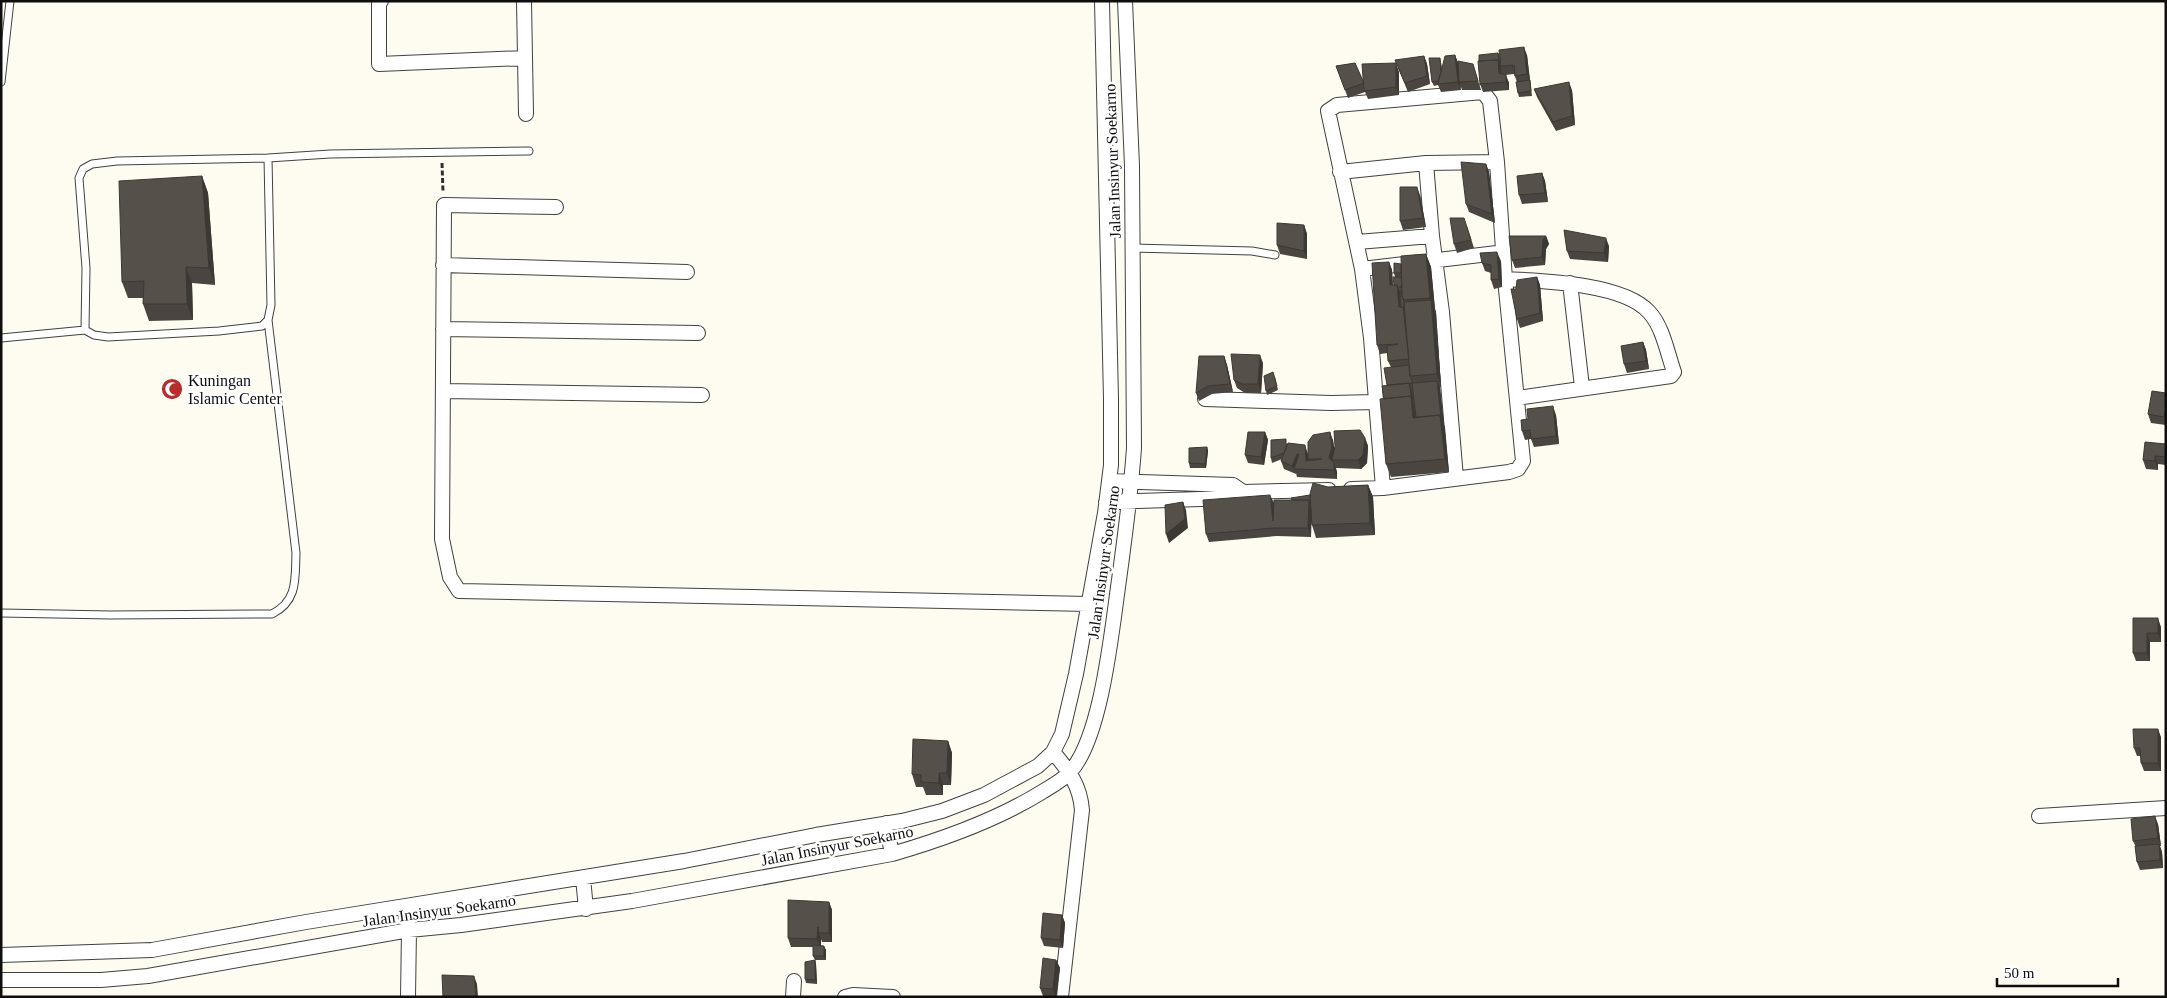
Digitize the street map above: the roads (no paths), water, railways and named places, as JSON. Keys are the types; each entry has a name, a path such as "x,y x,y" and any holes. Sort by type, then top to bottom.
{"street":[{"path":"381,1 379,64 525,58"},
{"path":"524,1 526,114"},
{"name":"Jalan Insinyur Soekarno","path":"1,955 152,950 288,925 583,878 886,824 942,810 984,795 1038,766 1053,752 1062,734 1067,714 1089,604 1109,481 1111,399 1102,1"},
{"name":"Jalan Insinyur Soekarno","path":"1,980 101,980 148,976 408,930 461,926 586,909 892,854 926,844 996,817 1026,802 1070,772 1088,744 1095,720 1114,618 1132,482 1134,448 1132,166 1125,1"},
{"path":"1106,502 1232,498 1243,492 1383,488 1509,472 1523,465 1490,101 1486,94 1478,91 1345,104 1330,108 1328,111 1362,268 1371,338 1383,488"},
{"path":"1105,103 1128,103"},
{"path":"1340,172 1426,163 1497,162"},
{"path":"1426,163 1432,236 1443,321 1456,478"},
{"path":"556,207 444,205 442,539 450,578 459,591 1089,604"},
{"path":"1357,242 1432,236"},
{"path":"1362,268 1503,253"},
{"path":"444,264 687,272"},
{"path":"1505,279 1570,283 1638,302 1649,312 1655,322 1674,372 1671,376 1582,387 1517,398"},
{"path":"1570,283 1582,387"},
{"path":"444,330 698,333"},
{"path":"443,391 702,395"},
{"path":"1206,399 1332,403 1375,402"},
{"path":"1109,481 1233,485 1243,492"},
{"path":"1053,752 1070,772 1080,794 1082,810 1061,997"},
{"path":"2039,816 2166,808"},
{"path":"886,824 892,854"},
{"path":"583,878 586,909"},
{"path":"404,907 408,930 408,997"},
{"path":"793,997 794,981"},
{"path":"844,997 853,995 893,997"}],"lane":[{"path":"1,82 10,1"},
{"path":"85,330 86,268 79,178 83,169 92,164 330,154 529,151"},
{"path":"1,613 111,615 272,614 283,608 295,589 296,553 290,490 268,320 271,305 268,158"},
{"path":"1132,248 1244,251 1275,255"},
{"path":"1,338 85,330 94,335 108,337 218,331 262,326 268,320"}],"place":[{"name":"Kuningan Islamic Center","path":"172,389"}]}
